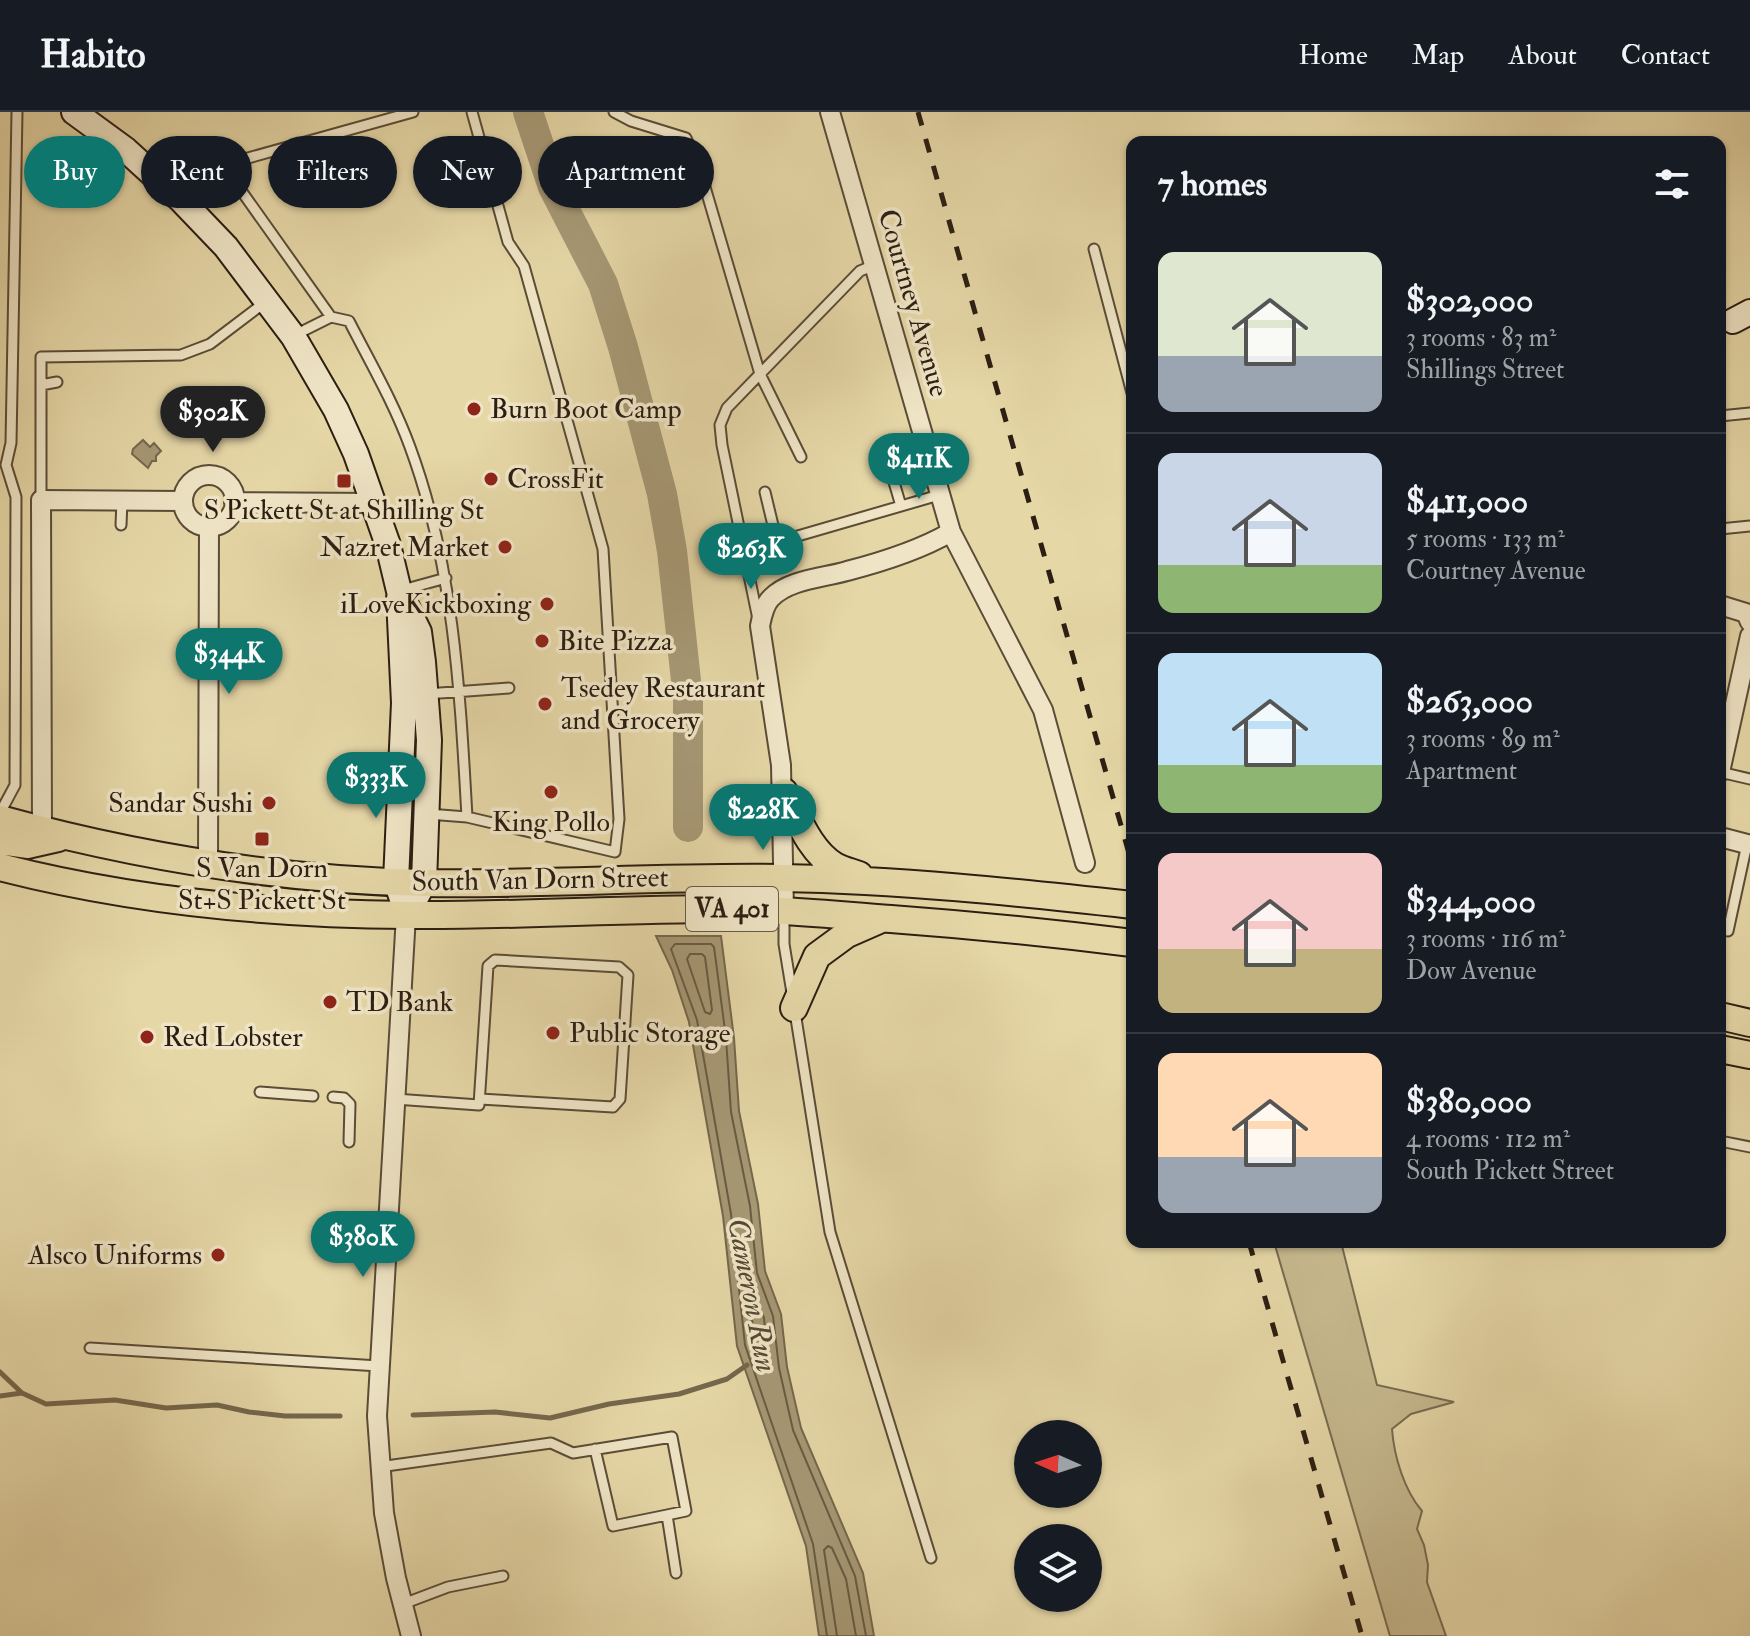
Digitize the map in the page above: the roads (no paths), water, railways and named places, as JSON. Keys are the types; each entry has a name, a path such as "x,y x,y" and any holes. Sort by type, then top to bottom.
{"main road":[{"path":"74,112 141,163"},
{"path":"188,208 226,247 293,336 336,410 375,503 399,591 419,632 429,740 428,814 424,883 406,915"},
{"path":"399,591 404,703 396,881 406,915"},
{"path":"784,792 824,858 834,866 877,882"},
{"name":"South Van Dorn Street","path":"0,819 131,852 292,875 424,883 785,878 972,887 1126,904"},
{"path":"0,841 27,845 54,833"},
{"name":"South Van Dorn Street","path":"0,867 64,883 197,903 406,915 651,910 784,911 1058,933 1126,942"},
{"path":"794,1008 817,956 847,934 882,918"},
{"path":"1726,1017 1750,1023"},
{"path":"1726,1050 1750,1055"}],"street":[{"name":"Courtney Avenue","path":"830,112 951,532 1043,710 1085,863"},
{"path":"209,475 227,483 234,494 234,502 227,519 209,526 192,520 186,513 183,501 190,482 209,475"},
{"path":"54,833 41,500 183,501"},
{"path":"234,502 375,503"},
{"path":"208,865 209,526"},
{"path":"784,911 784,792 760,626 763,612 772,597 793,584 893,557 951,532"},
{"path":"1726,607 1746,613 1750,622"},
{"path":"1726,749 1746,673 1750,636"},
{"path":"1726,839 1747,844"},
{"path":"406,915 379,1366 379,1467 387,1529 411,1636"}],"lane":[{"path":"0,813 15,785 16,497 3,465 11,443 17,112"},
{"path":"252,157 413,112"},
{"path":"428,814 467,817 615,852 619,819 603,549 524,266 508,242 472,112"},
{"path":"614,112 631,121 686,138 700,170 760,374 801,457"},
{"path":"252,206 331,317"},
{"path":"1094,249 1126,370"},
{"path":"760,626 720,425 727,408 860,271 872,266"},
{"path":"41,500 41,357 181,355 210,344 267,301"},
{"path":"293,336 331,317 349,321 411,451 446,578 460,691 467,817"},
{"path":"41,385 57,382"},
{"path":"1726,415 1750,413"},
{"path":"891,472 901,506"},
{"path":"765,492 777,542 939,495"},
{"path":"121,525 122,501"},
{"path":"1726,528 1750,526"},
{"path":"399,591 446,578"},
{"path":"426,694 509,688"},
{"path":"1726,773 1750,779"},
{"path":"1728,931 1747,844"},
{"path":"784,911 784,944 830,1232 931,1558"},
{"path":"395,1099 479,1105 488,966 495,960 619,967 628,975 620,1099 613,1107 480,1099"},
{"path":"260,1092 313,1096"},
{"path":"333,1097 344,1098 350,1104 349,1142"},
{"path":"1726,1142 1750,1147"},
{"path":"90,1348 379,1366"},
{"path":"379,1467 551,1443 573,1453 595,1449 672,1437 686,1511 613,1526 595,1449"},
{"path":"667,1515 676,1573"},
{"path":"403,1604 448,1587 503,1576"}],"water":[{"path":"143,440 150,447 154,443 161,451 148,468 132,454"},
{"path":"656,936 721,936 734,1038 739,1111 758,1204 765,1271 781,1314 787,1367 801,1428 863,1573 874,1636 819,1636 806,1546 737,1346 723,1216 689,1022 672,970"}],"waterway":[{"name":"Cameron Run","path":"528,112 553,187 603,284 662,494 672,551 688,699 688,827"},
{"path":"413,1415 495,1412 550,1418 609,1404 679,1394 727,1379 747,1365"},
{"path":"0,1372 22,1393 46,1404 115,1400 166,1408 217,1405 285,1416 340,1416"},
{"path":"0,1396 22,1393"}],"railway":[{"path":"918,112 1126,843"},
{"path":"1251,1248 1362,1636"}],"place":[{"name":"Burn Boot Camp","path":"474,409"},
{"name":"CrossFit","path":"491,479"},
{"name":"S Pickett St at Shilling St","path":"344,481"},
{"name":"Nazret Market","path":"505,547"},
{"name":"iLoveKickboxing","path":"547,604"},
{"name":"Bite Pizza","path":"542,641"},
{"name":"Tsedey Restaurant and Grocery","path":"545,704"},
{"name":"King Pollo","path":"551,792"},
{"name":"Sandar Sushi","path":"269,803"},
{"name":"S Van Dorn St+S Pickett St","path":"262,839"},
{"name":"TD Bank","path":"330,1002"},
{"name":"Public Storage","path":"553,1033"},
{"name":"Red Lobster","path":"147,1037"},
{"name":"Alsco Uniforms","path":"218,1255"}]}
